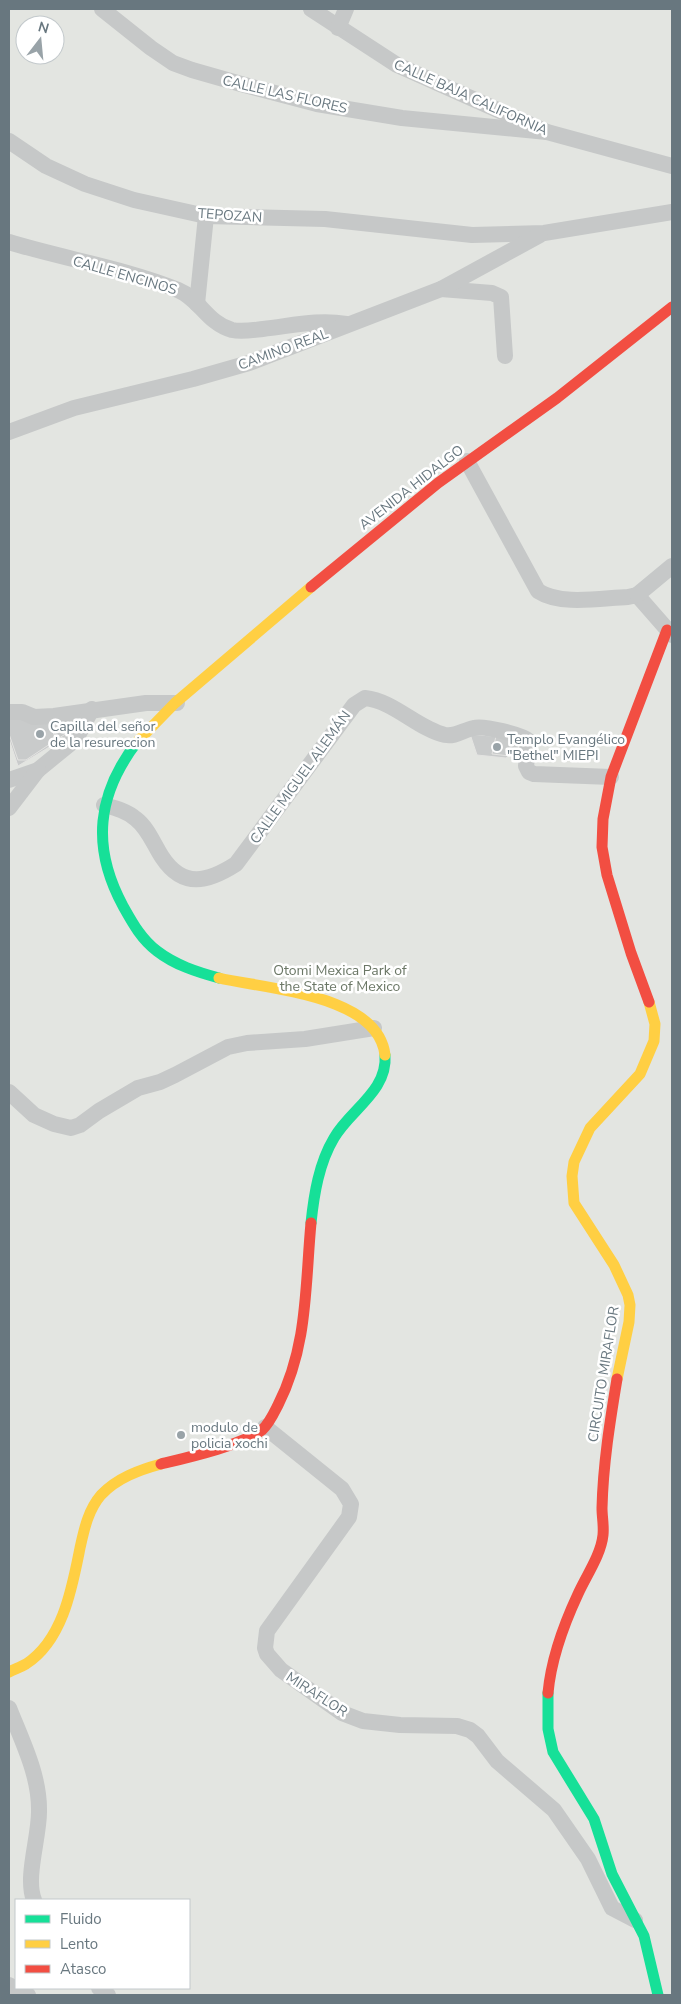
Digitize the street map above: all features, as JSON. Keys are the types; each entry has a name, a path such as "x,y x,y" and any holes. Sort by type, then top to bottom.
{"main road":[{"name":"AVENIDA HIDALGO","path":"104,805 109,789 132,747 160,717 269,621 467,461 539,412 669,315"},
{"name":"CIRCUITO MIRAFLOR","path":"658,1995 648,1946 612,1874 594,1819 553,1752 548,1729 546,1705 549,1682 562,1636 576,1598 598,1551 602,1536 602,1508 609,1430 616,1377 629,1322 630,1305 628,1295 614,1265 574,1203 574,1162 590,1128 640,1074 654,1041 655,1024 651,1009 631,953 610,884 602,847 604,819 611,777 669,632"},
{"path":"9,1672 20,1669 33,1660 46,1648 57,1629 66,1604 87,1521 99,1497 120,1480 134,1473 208,1452 251,1436 265,1427 284,1396 297,1358 305,1306 314,1199 320,1172 332,1141 368,1100 383,1077 386,1063 384,1049 374,1028 350,1010 321,1000 211,976 172,961 155,950 140,935 112,885 105,856 104,805"}],"street":[{"name":"CALLE LAS FLORES","path":"102,9 150,48 173,63 233,82 317,104 402,118 547,132"},
{"name":"CALLE BAJA CALIFORNIA","path":"311,9 397,65 547,132 672,166"},
{"path":"338,28 346,9"},
{"name":"TEPOZAN","path":"9,141 46,166 85,184 134,200 206,216 325,219 472,235 544,233"},
{"path":"544,233 672,212"},
{"path":"197,304 206,216"},
{"name":"CAMINO REAL","path":"9,432 74,408 193,379 249,363 441,289 544,233"},
{"name":"CALLE ENCINOS","path":"9,242 146,279 180,291 197,304 219,326 235,330 277,327 309,322 330,322 348,325"},
{"path":"441,289 492,293 501,297 505,356"},
{"path":"467,461 538,591 546,596 566,600 637,595 672,566"},
{"path":"637,595 669,632"},
{"name":"CALLE MIGUEL ALEMÁN","path":"104,805 137,819 153,840 162,858 177,874 189,879 202,880 224,872 236,864 354,704 364,698 379,701 433,731 446,735 455,735 475,727 522,735 530,741 526,766 529,772 534,774 611,777"},
{"path":"9,712 22,712 34,716 54,716 146,703 177,703"},
{"path":"9,808 38,770 76,739 92,710"},
{"path":"9,780 38,770"},
{"path":"9,1092 34,1115 54,1124 71,1128 80,1125 131,1091 175,1075 228,1047 247,1043 305,1039 374,1028"},
{"name":"MIRAFLOR","path":"265,1427 342,1489 351,1504 349,1517 267,1631 265,1648 268,1654 281,1670 342,1713 363,1721 400,1725 440,1724 470,1730 478,1736 497,1761 554,1810 588,1859 612,1908 635,1920"},
{"path":"9,1708 34,1775 40,1811 36,1851 30,1882 34,1899"}],"green space":[{"name":"Otomi Mexica Park of the State of Mexico","path":"9,9 672,9 672,1995 9,1995"}],"building":[{"name":"Capilla del señor de la resureccion","path":"90,711 79,729 18,766 9,739 9,716"},
{"path":"72,715 78,726 56,740 48,718"},
{"name":"Capilla del señor de la resureccion","path":"48,718 56,740 26,760 18,760 9,734 9,719"},
{"name":"Templo Evangélico \"Bethel\" MIEPI","path":"470,734 522,739 519,757 511,754 506,758 477,755"},
{"path":"496,736 520,740 517,756 511,754 510,756 492,754"}],"traffic: fast":[{"path":"137,742 113,781 103,821 106,863 113,884 133,924 151,946 179,964 194,971 219,978"},
{"path":"311,1223 318,1179 324,1158 341,1128 367,1100 381,1079 385,1055"},
{"path":"548,1693 548,1729 553,1752 594,1819 612,1874 644,1936 658,1995"}],"traffic: slow":[{"path":"137,742 175,703 311,587"},
{"path":"219,978 290,991 342,1007 363,1019 378,1035 385,1055"},
{"path":"617,1379 629,1322 630,1305 628,1295 614,1265 574,1203 572,1176 574,1162 590,1128 640,1074 654,1041 655,1024 649,1002"},
{"path":"9,1672 26,1664 39,1654 57,1627 69,1596 85,1527 101,1495 121,1479 161,1464"}],"traffic: jam":[{"path":"311,587 438,483 557,398 672,307"},
{"path":"649,1002 631,953 607,875 602,847 603,819 611,777 667,630"},
{"path":"161,1464 242,1441 262,1430 269,1422 288,1383 300,1338 304,1316 311,1223"},
{"path":"548,1693 555,1655 563,1630 602,1543 604,1476 609,1427 617,1379"}],"place":[{"name":"Capilla del señor de la resureccion","path":"40,734"},
{"name":"Templo Evangélico \"Bethel\" MIEPI","path":"497,747"},
{"name":"modulo de policia xochi","path":"181,1435"}]}
